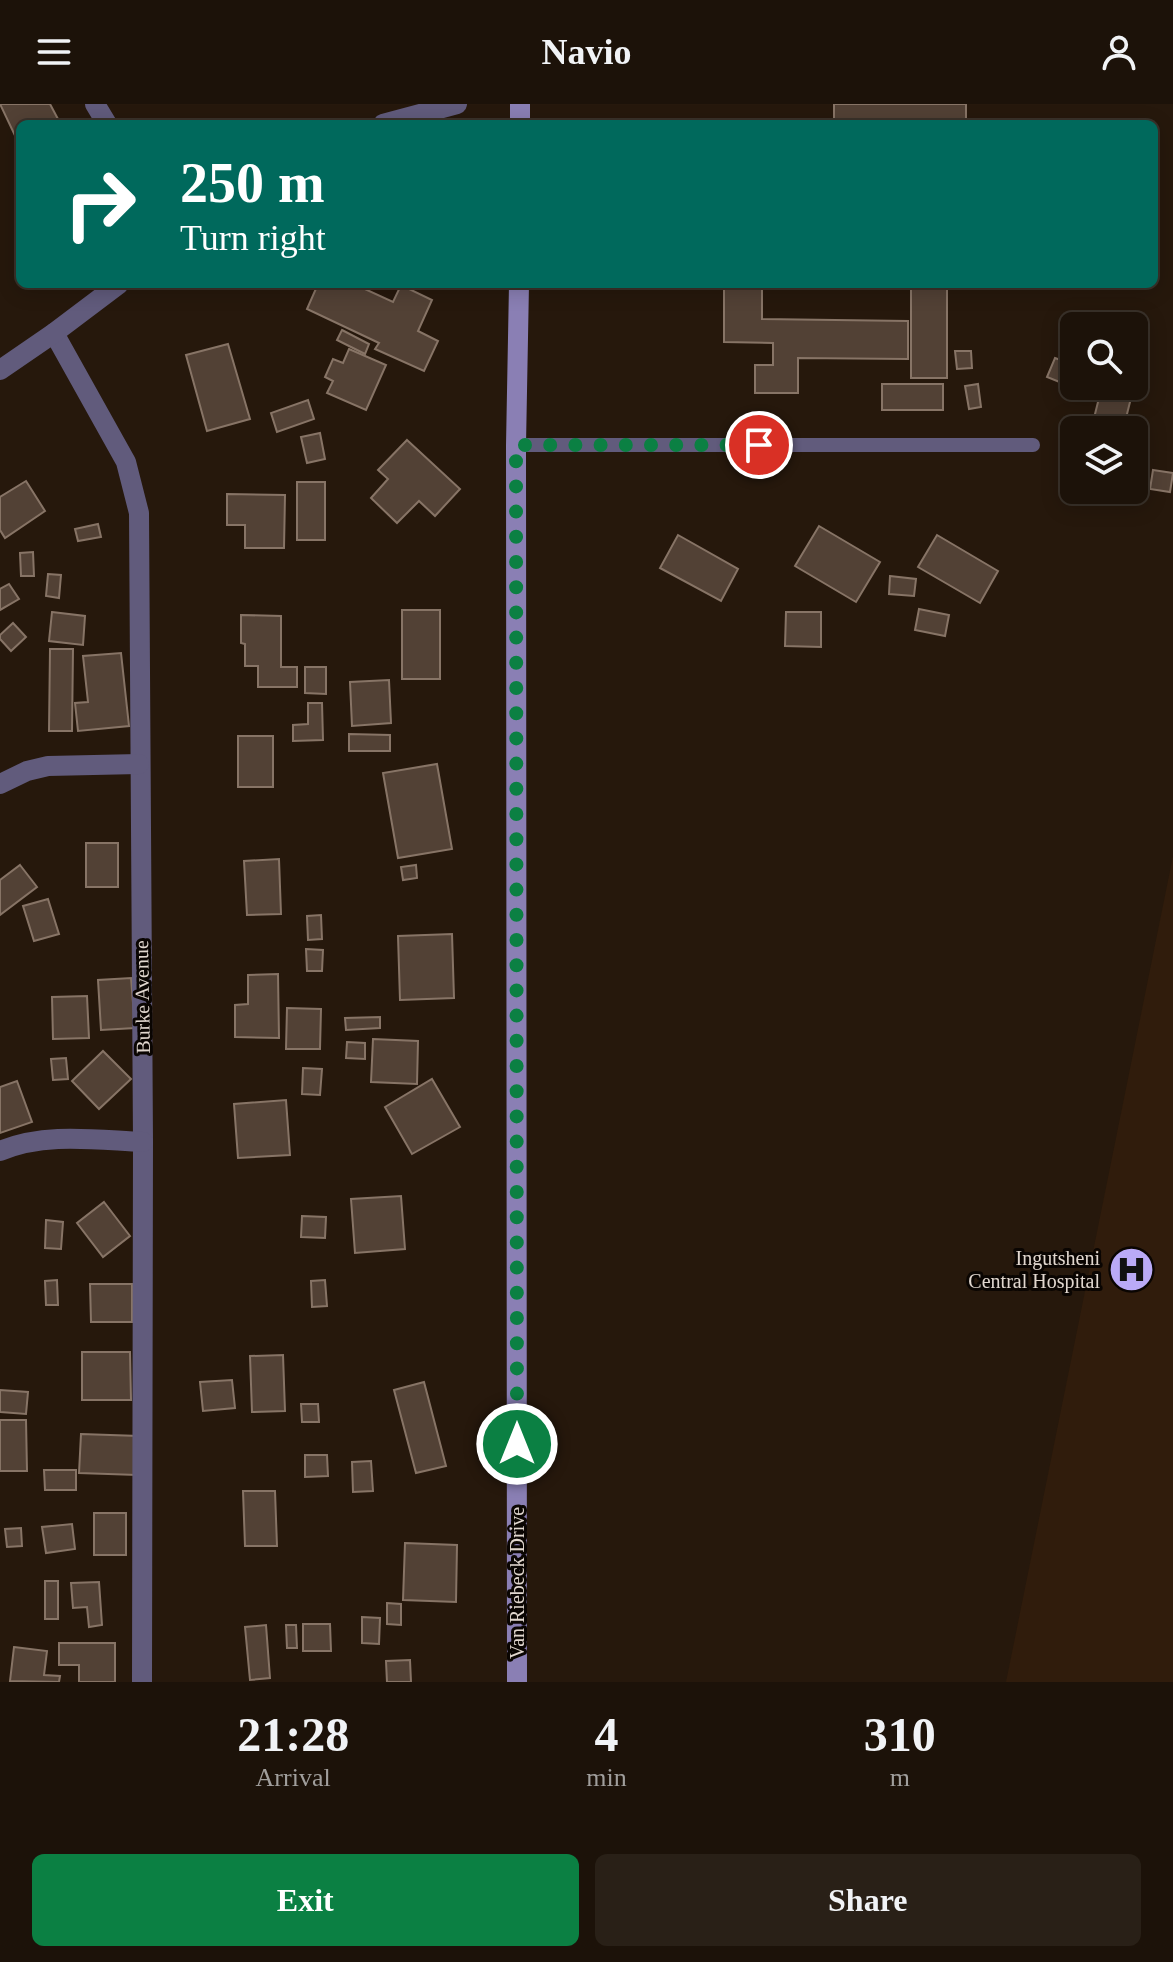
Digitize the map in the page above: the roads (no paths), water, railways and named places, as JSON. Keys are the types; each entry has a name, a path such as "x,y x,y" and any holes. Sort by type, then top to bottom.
{"street":[{"path":"398,120 457,104"},
{"path":"0,370 114,288"},
{"name":"Van Riebeck Drive","path":"517,1682 516,445 519,288"},
{"name":"Burke Avenue","path":"54,333 126,462 139,513 142,1682"},
{"path":"0,784 27,771 48,766 139,764"},
{"path":"0,1151 45,1139 143,1142"}],"lane":[{"path":"516,445 1033,445"}],"place":[{"name":"Ingutsheni Central Hospital","path":"1131,1269"}]}
